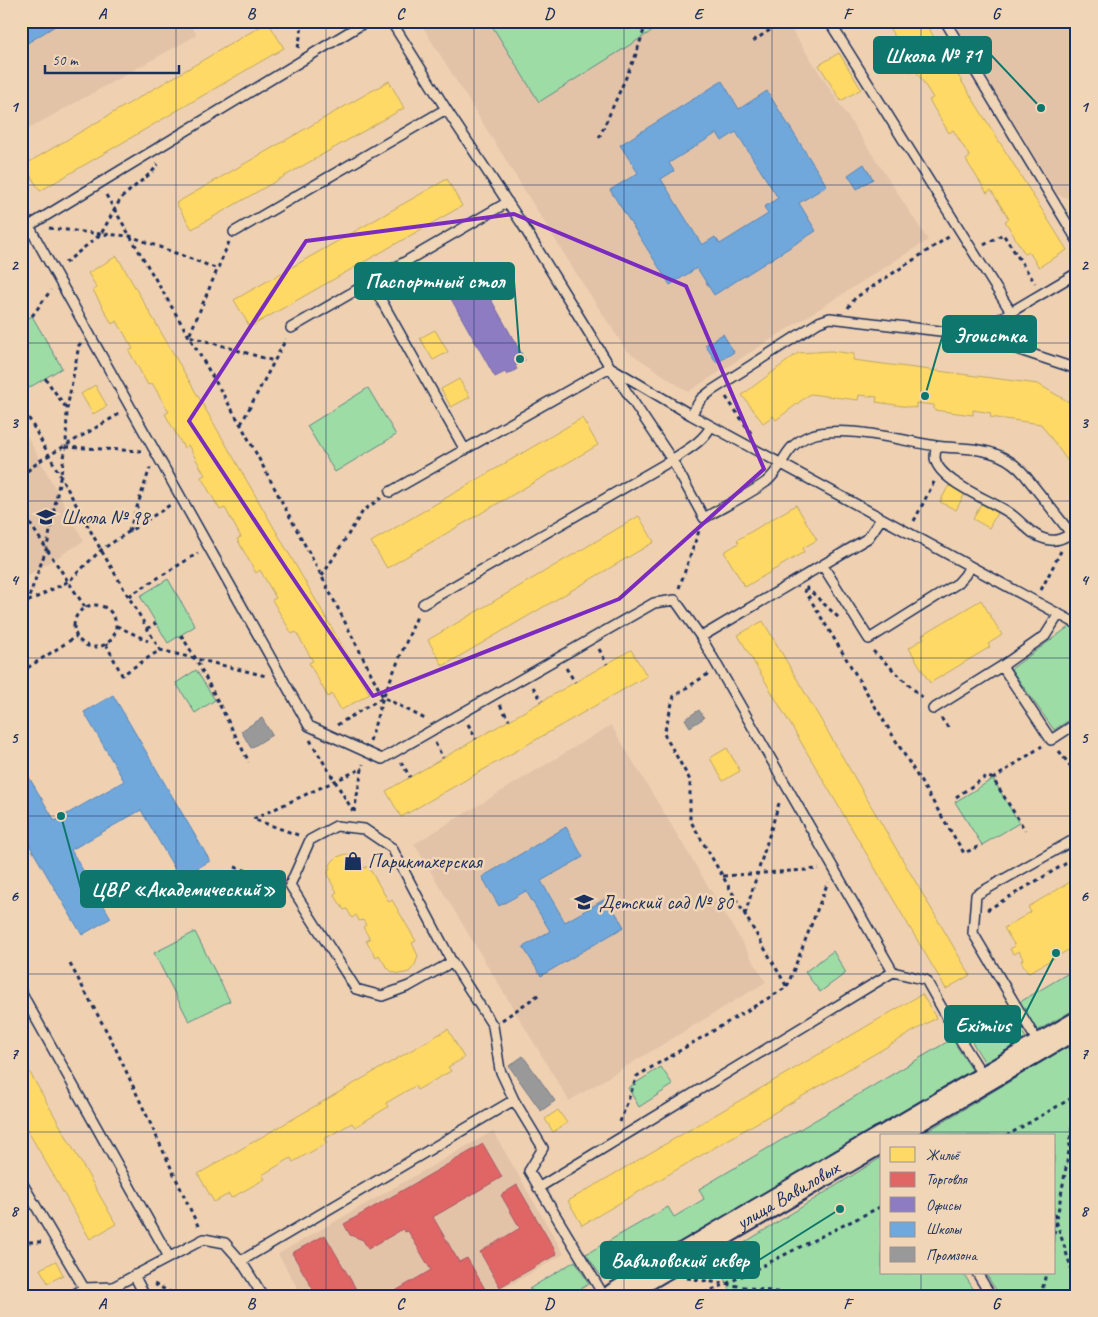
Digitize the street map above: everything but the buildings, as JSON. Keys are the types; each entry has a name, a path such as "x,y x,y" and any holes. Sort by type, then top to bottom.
{"street":[{"path":"891,1134 1040,1046 1073,1035"},
{"name":"улица Вавиловых","path":"628,1292 880,1140"}],"lane":[{"path":"367,21 29,226 56,275 309,726 382,759 654,603 674,600 702,638 893,972"},
{"path":"391,21 446,109 508,202 610,367 672,460 704,518 766,482 775,473 793,445 810,436 828,431 887,436 936,446 998,455 1015,465 1074,538 1058,541 1047,540 1035,535 1010,512 952,481 941,470 935,459 936,446"},
{"path":"829,21 1011,312"},
{"path":"945,21 1077,240"},
{"path":"234,232 446,109"},
{"path":"291,328 508,202"},
{"path":"974,335 1077,273"},
{"path":"371,282 465,450"},
{"path":"692,415 700,399 718,386 818,322 830,318 974,335 1077,370"},
{"path":"610,367 711,426 1077,624"},
{"path":"390,492 610,367"},
{"path":"423,604 672,460 707,435 711,426"},
{"path":"702,638 868,538 882,518"},
{"path":"823,566 869,638 958,583 970,566"},
{"path":"933,709 1002,666 1045,636 1059,614"},
{"path":"1002,666 1051,740 1077,723"},
{"path":"452,962 409,986 382,996 356,989 290,885 310,840 336,826 364,829 392,848 452,962 493,1026 500,1070 514,1100 543,1148 529,1171 604,1296"},
{"path":"1040,1046 973,933 976,895 1077,838"},
{"path":"538,1188 893,972 926,980 956,1033 985,1078"},
{"path":"21,992 169,1257"},
{"path":"241,1261 514,1100"},
{"path":"21,1181 84,1288"},
{"path":"72,1296 84,1288 112,1287 204,1239 225,1243 241,1261 263,1296"},
{"path":"978,1274 991,1296"},
{"path":"134,1275 145,1296"}],"path":[{"path":"294,66 303,21"},
{"path":"600,138 635,57 647,21"},
{"path":"753,41 784,21"},
{"path":"32,316 56,275 101,234 121,198 152,172 179,135"},
{"path":"100,183 241,425 383,697 439,727"},
{"path":"29,226 130,236 218,269"},
{"path":"841,318 855,298 959,231"},
{"path":"189,336 234,232"},
{"path":"973,252 1003,234 1042,294"},
{"path":"241,425 291,328"},
{"path":"21,619 47,548 66,447 67,409 79,345 90,335"},
{"path":"189,336 274,361"},
{"path":"45,378 67,409"},
{"path":"718,386 769,457"},
{"path":"21,404 146,629 160,650 284,681"},
{"path":"21,476 41,460 66,447 130,407"},
{"path":"66,447 155,452 129,531"},
{"path":"908,532 941,470"},
{"path":"322,577 363,511 390,492"},
{"path":"21,605 69,580 102,550 181,498"},
{"path":"21,510 69,580 85,607"},
{"path":"674,600 704,518"},
{"path":"1035,601 1061,553 1058,541"},
{"path":"129,596 209,547"},
{"path":"158,578 160,583"},
{"path":"799,580 841,621"},
{"path":"799,580 964,853 982,845"},
{"path":"96,604 106,607 114,615 117,626 114,637 106,644 95,647 84,644 76,636 74,625 77,614 85,607 96,604"},
{"path":"354,812 362,769 383,697 423,604"},
{"path":"146,629 156,623"},
{"path":"117,626 148,641"},
{"path":"181,635 196,659 249,762"},
{"path":"21,672 76,636"},
{"path":"106,644 122,675 160,650"},
{"path":"870,648 933,709 950,730"},
{"path":"719,668 674,696 664,734 690,780 690,820 787,987"},
{"path":"324,733 383,697"},
{"path":"308,737 364,829"},
{"path":"993,779 1051,740 1077,775"},
{"path":"310,840 253,819 382,759"},
{"path":"956,797 987,776 993,779 1025,830"},
{"path":"745,914 785,784"},
{"path":"983,916 989,908 1077,857"},
{"path":"235,867 290,885"},
{"path":"613,1142 637,1076 787,987 833,868 723,876"},
{"path":"70,964 113,1043 204,1239"},
{"path":"493,1026 541,993"},
{"path":"1012,1134 1076,1095"},
{"path":"1056,1225 1069,1151 1076,1095"},
{"path":"697,1296 726,1284 880,1207"},
{"path":"1057,1220 1074,1274 1075,1296"},
{"path":"21,1242 56,1242"},
{"path":"1041,1296 1046,1274"},
{"path":"686,1278 802,1296"}],"highlighted area":[{"path":"514,214 686,286 764,469 619,599 373,696 189,421 306,241"}],"shaded area":[{"path":"21,21 188,21 197,35 21,133"},
{"path":"419,21 786,21 928,240 688,392 626,350"},
{"path":"952,21 1077,21 1077,197 1071,199 1058,195"},
{"name":"Школа № 98","path":"21,425 84,541 21,580"},
{"name":"Детский сад № 80","path":"611,725 766,982 569,1101 414,844"},
{"path":"493,1131 564,1254 491,1296 302,1296 278,1254"}],"green space":[{"path":"489,21 668,21 539,102"},
{"path":"32,316 62,368 27,389 21,380 21,323"},
{"path":"368,388 396,435 335,472 307,426"},
{"path":"168,579 195,626 168,643 140,596"},
{"path":"1070,626 1077,630 1077,715 1054,730 1011,669"},
{"path":"196,670 215,700 195,713 176,683"},
{"path":"993,779 1019,823 982,845 955,802"},
{"path":"195,932 230,1001 189,1021 154,953"},
{"path":"833,951 846,973 820,992 805,972"},
{"path":"1077,968 1077,1008 1037,1031 1020,1002"},
{"path":"1007,1007 1026,1038 985,1063 966,1032"},
{"path":"952,1039 972,1070 620,1278 600,1275 586,1254 668,1207 674,1217 704,1199 699,1189"},
{"path":"1067,1047 1077,1064 1077,1296 1000,1296 986,1274 1056,1274 1056,1134 922,1134"},
{"path":"661,1067 673,1085 639,1107 628,1088"},
{"path":"880,1158 880,1274 964,1274 978,1296 733,1296 715,1261"},
{"path":"575,1261 589,1284 573,1293 559,1297 545,1296 529,1289"}],"place":[{"name":"Школа № 71","path":"1041,108"},
{"name":"Паспортный стол","path":"520,359"},
{"name":"Эгоистка","path":"925,396"},
{"name":"Школа № 98","path":"46,517"},
{"name":"ЦВР «Академический»","path":"61,816"},
{"name":"Парикмахерская","path":"353,861"},
{"name":"Детский сад № 80","path":"584,902"},
{"name":"Eximius","path":"1056,953"},
{"name":"Вавиловский сквер","path":"840,1209"}]}
